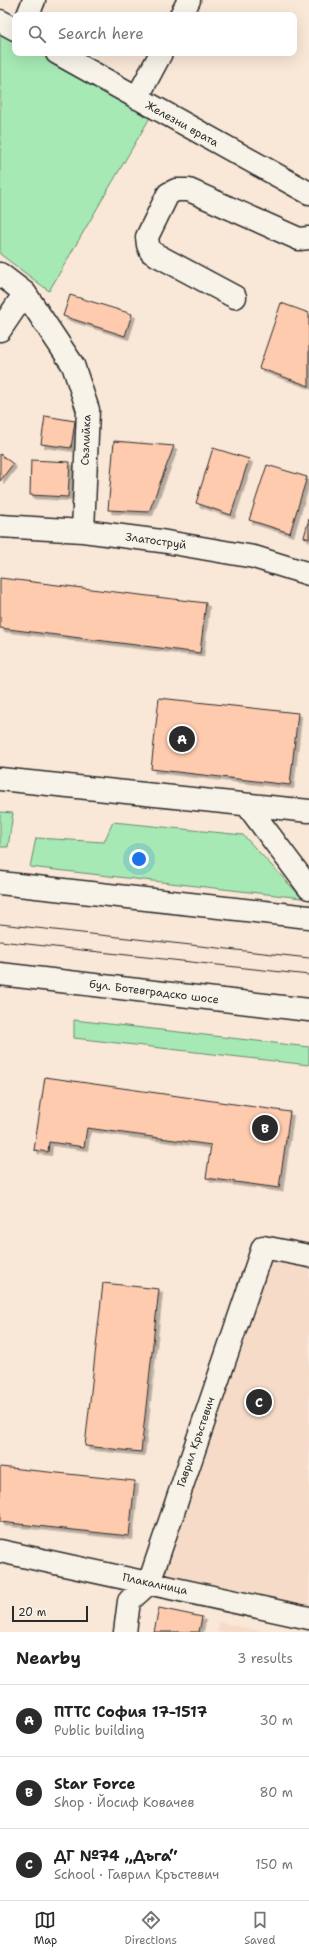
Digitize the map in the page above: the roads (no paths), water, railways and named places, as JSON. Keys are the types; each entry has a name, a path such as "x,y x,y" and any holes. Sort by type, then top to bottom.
{"street":[{"path":"29,12 34,0"},
{"path":"183,12 189,0"},
{"path":"0,21 12,27"},
{"name":"Железни врата","path":"62,56 309,193"},
{"path":"137,98 159,56"},
{"path":"235,297 151,252 148,246 147,237 168,194 176,190 188,190 299,239 309,238"},
{"name":"Съзлийка","path":"0,274 25,293 73,365 88,410 83,531"},
{"path":"0,330 25,293"},
{"name":"Златоструй","path":"0,526 83,531 160,541 254,557 309,574"},
{"path":"0,779 309,811"},
{"path":"247,805 309,888"},
{"path":"0,883 309,917"},
{"name":"бул. Ботевградско шосе","path":"0,974 309,1010"},
{"name":"Гаврил Кръстевич","path":"149,1583 164,1533 263,1247 309,1256"},
{"name":"Плакалница","path":"0,1551 309,1618"},
{"path":"125,1632 129,1601 149,1583"}],"tram line":[{"path":"0,924 309,958"},
{"path":"0,941 309,975"}],"place":[{"name":"ПТТС София 17-1517","path":"182,739"},
{"name":"Star Force","path":"265,1128"},
{"name":"ДГ №74 „Дъга“","path":"259,1402"}]}
